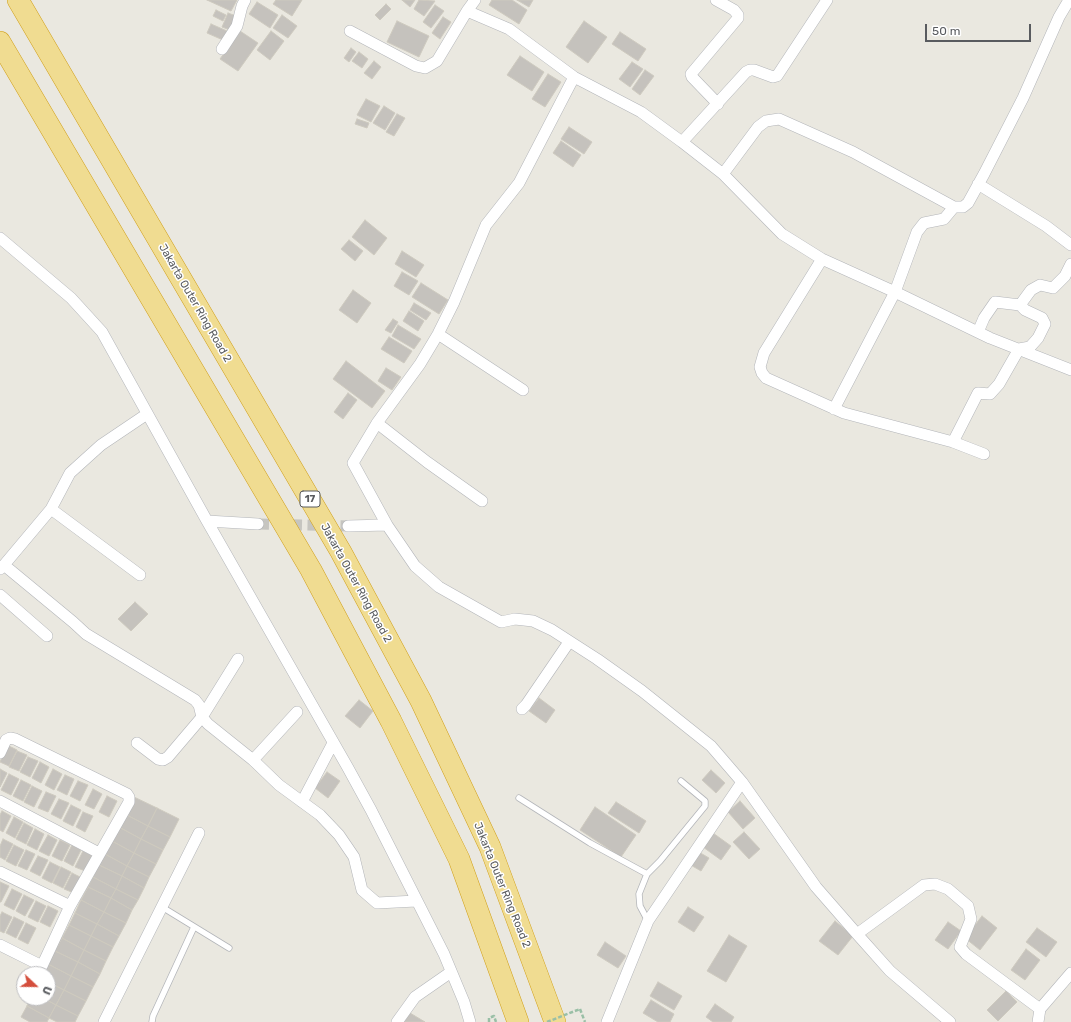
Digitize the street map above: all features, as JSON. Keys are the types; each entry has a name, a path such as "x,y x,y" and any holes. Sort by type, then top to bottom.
{"highway":[{"name":"Jakarta Outer Ring Road 2","path":"18,0 340,552 421,701 490,847 555,1022"},
{"path":"0,42 311,570 383,707 459,859 518,1022"}],"street":[{"path":"222,49 237,26 245,0"},
{"path":"350,31 416,66 425,68 437,61 475,0"},
{"path":"716,0 734,10 738,15 738,18 691,74 692,77 718,104"},
{"path":"682,142 746,72 754,70 773,77 777,76 826,0"},
{"path":"723,174 758,127 766,121 779,119 853,152 954,207 963,207 968,203 1023,98 1059,17 1069,0"},
{"path":"467,11 509,29 574,77 641,112 723,174 782,234 822,260 895,292 978,332 1071,370"},
{"path":"574,77 519,183 486,225 454,302 438,334 420,364 376,423 353,462 387,525 415,566 439,587 501,622 515,619 533,621 552,630 597,659 642,691 711,746 742,782 816,887 890,972 950,1022"},
{"path":"978,184 1046,226 1071,245"},
{"path":"834,409 895,292 917,232 924,223 944,219 954,207"},
{"path":"0,238 71,298 102,332 363,796 444,954 464,1002 470,1022"},
{"path":"822,260 764,353 760,367 766,378 844,413 953,442 984,454"},
{"path":"1020,305 1031,290 1040,285 1053,288 1065,276 1071,264"},
{"path":"953,442 978,392 990,394 999,384 1020,349 1030,347 1038,338 1045,324 1042,318 1025,310 1020,305 995,302 984,318 978,332"},
{"path":"438,334 523,390"},
{"path":"147,414 101,444 70,473 51,509 2,567 73,622 86,634 195,700 200,705 202,717 226,740 254,760 279,785 320,815 339,835 354,857 362,890 377,903 416,901"},
{"path":"376,423 482,501"},
{"path":"51,509 140,575"},
{"path":"207,521 258,524"},
{"path":"348,526 387,525"},
{"path":"0,595 47,636 0,598"},
{"path":"522,709 569,642"},
{"path":"137,743 158,759 163,760 168,757 202,717 238,659"},
{"path":"254,760 297,712"},
{"path":"0,753 6,740 10,738 15,739 127,794 129,797 129,802 70,906 42,966"},
{"path":"302,802 333,743"},
{"path":"607,1022 648,921 742,782"},
{"path":"0,801 99,853"},
{"path":"104,1022 199,833"},
{"path":"0,872 70,906"},
{"path":"857,934 924,884 935,884 948,889 968,906 971,919 960,948 1040,1008"},
{"path":"0,945 34,966"},
{"path":"397,1022 415,997 451,972"},
{"path":"1038,1022 1040,1008 1071,973"}],"lane":[{"path":"648,921 640,906 639,894 647,874 660,861 705,806 705,801 681,781"},
{"path":"519,798 590,843 647,874"},
{"path":"162,907 230,948"},
{"path":"152,1022 153,1016 194,927"}],"path":[{"path":"547,1022 580,1009 585,1022"},
{"path":"489,1022 489,1018 494,1016 496,1022"}],"building":[{"path":"207,0 237,0 231,11"},
{"path":"276,0 302,0 292,16 273,4"},
{"path":"402,0 415,0 410,7"},
{"path":"419,0 435,1 424,16 414,9"},
{"path":"492,0 512,0 527,10 519,24 489,5"},
{"path":"517,0 533,0 529,7"},
{"path":"257,2 278,15 270,28 249,14"},
{"path":"386,4 391,9 380,20 375,15"},
{"path":"435,5 444,11 431,28 423,22"},
{"path":"216,10 226,15 223,21 213,16"},
{"path":"228,13 236,16 230,30 222,27"},
{"path":"282,15 297,26 288,38 273,28"},
{"path":"443,17 451,22 440,39 432,33"},
{"path":"397,21 429,36 419,57 387,42"},
{"path":"584,21 607,37 588,63 566,47"},
{"path":"211,24 227,31 223,40 207,33"},
{"path":"240,31 258,43 238,71 220,59"},
{"path":"271,31 284,41 270,60 257,50"},
{"path":"620,32 646,49 638,61 612,44"},
{"path":"351,48 356,52 349,62 344,58"},
{"path":"359,52 368,59 362,68 352,61"},
{"path":"520,56 544,72 532,91 507,75"},
{"path":"374,61 381,67 372,79 364,73"},
{"path":"632,62 643,69 630,87 619,79"},
{"path":"645,70 654,76 640,95 632,89"},
{"path":"548,74 561,82 545,107 532,99"},
{"path":"366,99 380,106 371,122 357,115"},
{"path":"384,106 395,113 385,130 373,123"},
{"path":"397,114 405,118 394,136 386,132"},
{"path":"357,119 369,123 367,128 355,124"},
{"path":"569,127 592,142 584,154 561,139"},
{"path":"561,141 581,155 573,167 553,153"},
{"path":"365,220 387,238 374,255 352,237"},
{"path":"349,240 363,251 355,261 341,249"},
{"path":"402,251 424,265 416,277 395,264"},
{"path":"402,272 418,281 409,295 394,286"},
{"path":"421,283 448,300 439,314 412,297"},
{"path":"353,290 371,303 357,323 339,310"},
{"path":"414,303 431,313 426,320 410,310"},
{"path":"409,311 424,321 418,331 403,321"},
{"path":"393,319 398,322 391,333 385,330"},
{"path":"398,325 421,339 414,349 392,336"},
{"path":"389,337 412,351 404,363 381,349"},
{"path":"346,361 385,391 372,408 333,379"},
{"path":"386,368 401,377 392,390 378,381"},
{"path":"348,393 357,400 343,419 334,412"},
{"path":"135,602 148,614 131,631 118,619"},
{"path":"539,698 555,710 546,723 529,711"},
{"path":"359,700 373,711 360,728 345,716"},
{"path":"7,745 17,750 9,766 0,762"},
{"path":"17,751 27,755 19,771 9,767"},
{"path":"28,757 38,761 30,777 20,772"},
{"path":"40,762 49,767 41,783 32,778"},
{"path":"0,769 7,773 0,787"},
{"path":"53,769 62,774 54,790 45,785"},
{"path":"711,770 725,783 716,793 702,780"},
{"path":"327,772 340,781 328,798 315,788"},
{"path":"9,774 19,779 11,795 1,790"},
{"path":"65,775 74,779 67,795 57,790"},
{"path":"21,780 31,785 23,801 13,796"},
{"path":"78,781 88,785 80,801 70,796"},
{"path":"32,786 42,791 34,807 24,802"},
{"path":"93,789 102,794 94,809 85,805"},
{"path":"46,792 56,796 48,812 38,808"},
{"path":"107,796 117,801 109,817 99,812"},
{"path":"134,797 157,808 148,826 125,814"},
{"path":"59,799 69,803 61,819 51,814"},
{"path":"740,801 755,818 743,829 728,812"},
{"path":"616,802 646,821 639,833 608,813"},
{"path":"71,805 81,810 73,826 63,821"},
{"path":"595,807 636,835 621,857 580,830"},
{"path":"157,808 179,819 170,837 148,826"},
{"path":"2,811 11,816 3,832 0,830 0,815"},
{"path":"83,812 93,816 85,832 76,827"},
{"path":"125,814 148,826 141,839 119,827"},
{"path":"14,817 23,822 15,838 6,833"},
{"path":"24,823 33,828 26,844 16,839"},
{"path":"148,826 170,837 163,850 141,839"},
{"path":"119,827 141,839 134,853 112,841"},
{"path":"35,829 44,834 37,850 27,845"},
{"path":"744,832 760,849 749,859 733,842"},
{"path":"713,833 731,846 721,860 703,847"},
{"path":"48,835 57,840 49,856 39,851"},
{"path":"3,839 13,844 5,860 0,857 0,846"},
{"path":"141,839 163,850 156,864 134,853"},
{"path":"60,840 70,845 62,861 52,856"},
{"path":"112,841 134,853 127,866 105,854"},
{"path":"14,845 24,850 16,866 6,861"},
{"path":"72,845 81,850 73,866 64,861"},
{"path":"26,850 35,854 27,870 18,866"},
{"path":"83,851 93,856 85,871 75,867"},
{"path":"697,851 709,858 701,871 689,864"},
{"path":"134,853 156,864 149,877 127,866"},
{"path":"105,854 127,866 122,876 99,865"},
{"path":"38,856 48,860 40,876 30,871"},
{"path":"50,862 60,867 52,883 42,878"},
{"path":"99,865 122,876 116,889 93,877"},
{"path":"127,866 149,877 144,888 122,876"},
{"path":"61,867 71,872 63,888 53,883"},
{"path":"72,873 82,878 74,893 64,889"},
{"path":"122,876 144,888 138,900 116,889"},
{"path":"93,877 116,889 111,898 88,887"},
{"path":"0,882 9,886 1,902 0,902"},
{"path":"88,887 111,898 104,912 81,900"},
{"path":"12,889 22,894 14,910 4,905"},
{"path":"116,889 138,900 132,910 111,898"},
{"path":"24,895 34,900 25,916 16,911"},
{"path":"111,898 132,910 126,923 104,912"},
{"path":"81,900 104,912 97,924 75,913"},
{"path":"36,901 46,906 38,922 28,917"},
{"path":"48,906 58,911 50,927 40,922"},
{"path":"688,907 704,917 694,932 678,922"},
{"path":"2,912 12,917 4,933 0,931 0,916"},
{"path":"104,912 126,923 119,936 97,924"},
{"path":"75,913 97,924 91,936 69,925"},
{"path":"982,916 997,928 980,950 965,938"},
{"path":"14,917 24,922 16,938 6,933"},
{"path":"835,921 853,936 838,955 819,941"},
{"path":"948,922 961,931 948,949 935,940"},
{"path":"26,923 36,928 28,944 18,939"},
{"path":"97,924 119,936 113,947 91,936"},
{"path":"69,925 91,936 84,950 62,938"},
{"path":"1037,928 1057,942 1046,957 1026,942"},
{"path":"729,935 747,946 726,982 707,971"},
{"path":"91,936 113,947 106,961 84,950"},
{"path":"62,938 84,950 78,962 55,951"},
{"path":"605,942 626,956 618,968 597,955"},
{"path":"1026,949 1040,960 1025,980 1011,970"},
{"path":"84,950 106,961 100,974 78,962"},
{"path":"55,951 78,962 71,976 56,968 56,966 48,964"},
{"path":"78,962 100,974 93,987 71,976"},
{"path":"56,968 71,976 64,990 56,986"},
{"path":"71,976 93,987 86,1001 64,990"},
{"path":"658,982 682,996 674,1010 650,996"},
{"path":"56,986 64,990 56,1005"},
{"path":"64,990 86,1001 78,1016 56,1005"},
{"path":"1006,991 1017,1002 998,1021 987,1010"},
{"path":"651,1000 674,1014 670,1022 658,1022 643,1013"},
{"path":"715,1004 734,1017 731,1022 713,1022 706,1017"},
{"path":"56,1005 78,1016 75,1022 57,1022 49,1018"},
{"path":"27,1006 55,1006 49,1018"},
{"path":"27,1006 49,1018 47,1022 30,1022 21,1017"},
{"path":"410,1013 425,1022 404,1022"}],"tunnel":[{"path":"258,524 348,526"}]}
